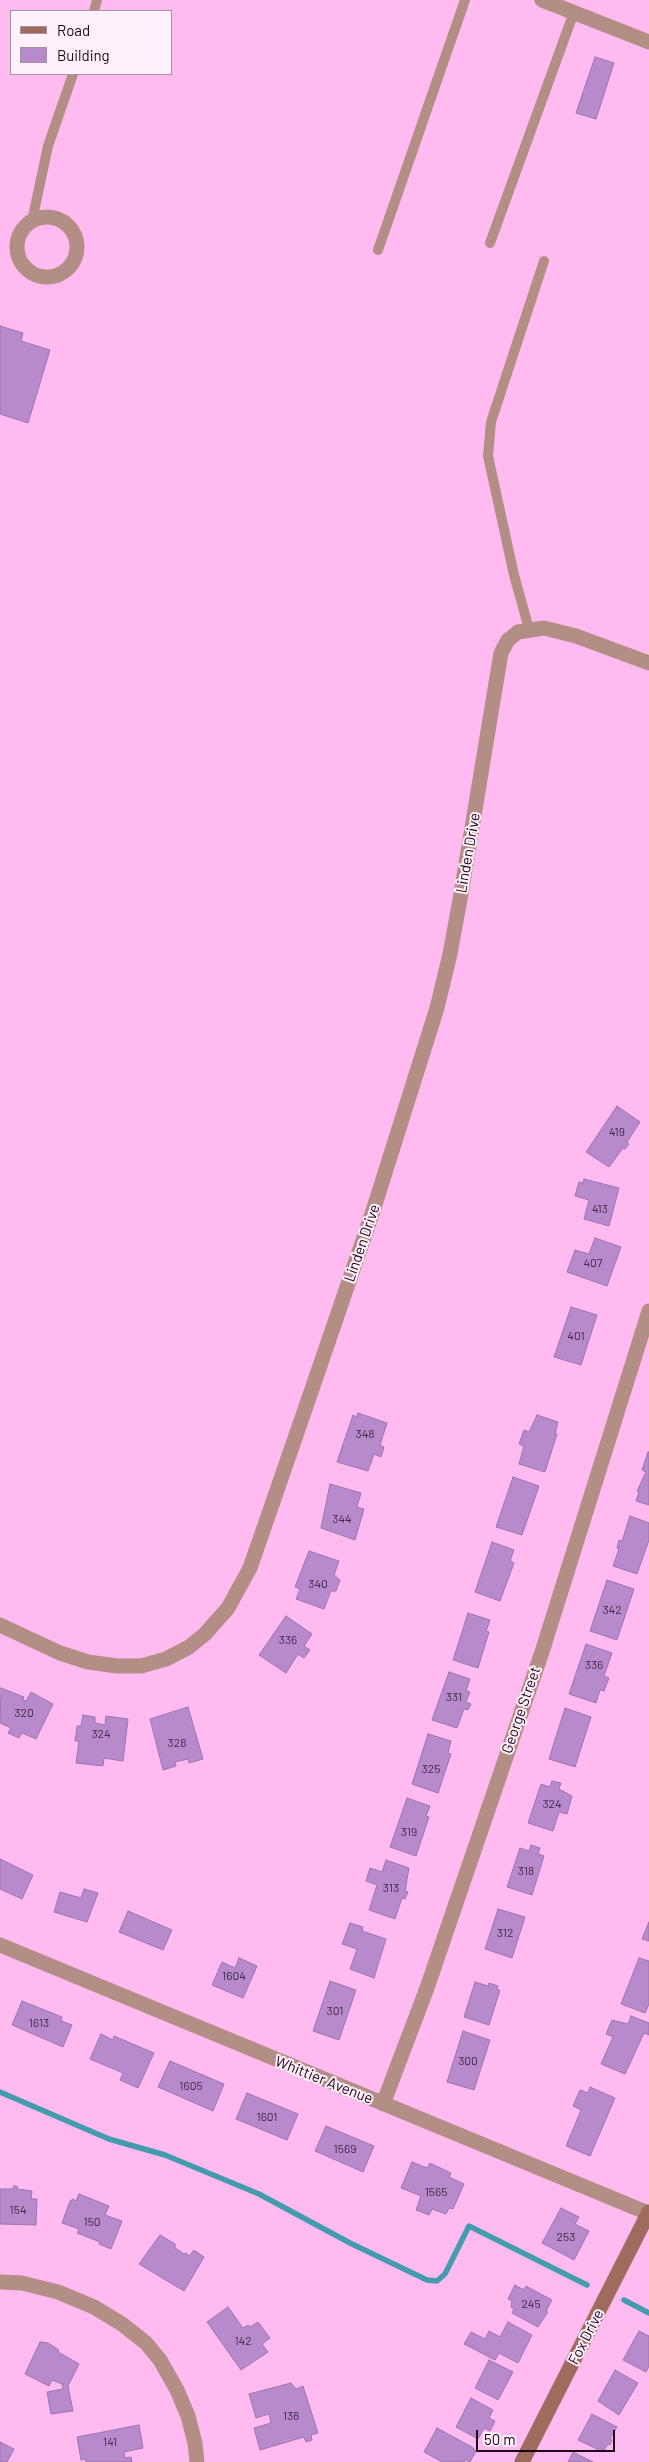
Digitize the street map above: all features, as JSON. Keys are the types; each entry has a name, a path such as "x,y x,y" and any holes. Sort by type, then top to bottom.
{"main road":[{"name":"Fox Drive","path":"522,2462 649,2213"}],"street":[{"path":"542,0 649,42"},
{"path":"43,217 55,218 66,224 74,232 77,244 76,256 71,266 62,274 50,277 38,276 28,271 20,262 16,250 18,239 23,228 32,221 43,217"},
{"path":"529,629 544,628 576,636 649,663"},
{"name":"Linden Drive","path":"0,1625 60,1654 88,1662 118,1666 141,1666 166,1659 189,1647 205,1634 228,1608 243,1583 369,1223 434,1018 450,954 501,653 508,640 518,632 529,629"},
{"name":"George Street","path":"382,2104 427,1988 542,1652 649,1311"},
{"name":"Whittier Avenue","path":"0,1945 649,2213"},
{"path":"0,2282 22,2284 58,2292 85,2303 122,2324 146,2343 160,2360 177,2390 188,2416 195,2443 197,2462"}],"lane":[{"path":"378,250 465,0"},
{"path":"490,244 574,12"},
{"path":"32,221 48,146 73,75"},
{"path":"529,629 514,575 488,456 491,422 544,261"}],"building":[{"path":"595,57 614,63 596,119 576,113"},
{"path":"0,326 23,333 21,341 50,350 28,423 0,414"},
{"path":"617,1106 640,1122 627,1142 629,1144 625,1149 623,1148 609,1167 586,1152"},
{"path":"584,1179 619,1188 609,1226 584,1219 589,1200 575,1196 579,1182 583,1183"},
{"path":"595,1238 621,1247 607,1286 567,1272 575,1250 589,1254"},
{"path":"571,1307 597,1315 581,1365 554,1357"},
{"path":"358,1413 387,1423 380,1445 384,1447 381,1457 374,1454 368,1471 337,1462 353,1415 357,1417"},
{"path":"537,1415 558,1422 555,1434 557,1434 545,1472 519,1464 524,1446 519,1444 524,1430 529,1432"},
{"path":"648,1452 649,1505 636,1501 639,1492 637,1491 646,1472 642,1470"},
{"path":"513,1477 539,1486 522,1535 496,1527"},
{"path":"330,1484 361,1493 357,1507 364,1509 355,1540 321,1528"},
{"path":"630,1516 649,1523 649,1540 637,1574 613,1566 619,1549 617,1548 619,1540 622,1541"},
{"path":"492,1542 514,1550 510,1561 514,1563 500,1601 475,1592"},
{"path":"309,1551 339,1561 334,1575 340,1580 336,1591 331,1591 324,1609 296,1599 300,1589 295,1587"},
{"path":"607,1580 634,1589 617,1640 590,1631"},
{"path":"468,1613 490,1620 486,1631 489,1632 478,1668 453,1660"},
{"path":"286,1616 312,1634 304,1646 310,1650 304,1658 298,1654 286,1673 259,1655"},
{"path":"586,1644 612,1653 604,1676 609,1678 604,1691 600,1690 596,1703 569,1694"},
{"path":"449,1672 470,1679 466,1691 470,1692 466,1702 471,1704 468,1710 464,1709 457,1728 432,1720"},
{"path":"1,1688 24,1697 23,1700 26,1701 31,1692 53,1704 36,1739 22,1733 19,1738 8,1733 11,1728 0,1723"},
{"path":"188,1707 203,1759 189,1763 188,1759 175,1762 176,1766 163,1770 150,1719"},
{"path":"565,1708 591,1717 575,1767 549,1759"},
{"path":"83,1715 95,1717 95,1723 105,1725 106,1716 128,1719 123,1761 104,1758 103,1766 76,1763 79,1741 75,1741 77,1726 81,1726"},
{"path":"428,1734 451,1741 448,1753 451,1754 438,1793 412,1784"},
{"path":"552,1781 561,1783 559,1789 572,1796 567,1814 559,1812 553,1831 528,1823 541,1784 550,1787"},
{"path":"407,1798 430,1806 426,1816 429,1817 416,1856 390,1847"},
{"path":"531,1845 540,1848 538,1854 544,1856 532,1895 507,1887 520,1848 529,1851"},
{"path":"0,1859 33,1875 22,1899 0,1889"},
{"path":"386,1860 409,1868 405,1891 408,1892 405,1899 402,1898 395,1919 369,1910 377,1885 366,1881 370,1868 382,1872"},
{"path":"84,1889 98,1893 87,1922 54,1912 60,1892 81,1898"},
{"path":"498,1909 525,1917 512,1958 485,1949"},
{"path":"128,1911 172,1930 163,1950 119,1932"},
{"path":"649,1922 649,1941 642,1939"},
{"path":"350,1923 363,1927 362,1931 386,1939 374,1978 350,1969 357,1949 342,1944"},
{"path":"239,1958 257,1966 243,1998 212,1985 222,1962 235,1968"},
{"path":"639,1958 649,1961 649,2004 645,2013 621,2004"},
{"path":"330,1981 356,1990 339,2040 313,2031"},
{"path":"475,1982 488,1986 489,1983 498,1986 497,1990 500,1990 489,2025 464,2017"},
{"path":"22,2001 62,2017 61,2021 72,2025 63,2047 12,2025"},
{"path":"631,2016 649,2023 649,2035 644,2033 625,2074 601,2064 613,2037 606,2034 612,2020 628,2024"},
{"path":"463,2031 490,2040 474,2090 447,2082"},
{"path":"101,2034 113,2040 114,2036 154,2053 138,2088 120,2080 123,2073 90,2059"},
{"path":"170,2061 224,2084 213,2111 158,2087"},
{"path":"590,2087 615,2098 590,2156 566,2146 581,2110 573,2106 580,2090 588,2093"},
{"path":"247,2093 298,2114 287,2140 236,2119"},
{"path":"326,2126 374,2146 363,2172 315,2151"},
{"path":"412,2162 427,2168 430,2163 451,2173 449,2177 464,2184 453,2209 449,2208 446,2214 432,2209 429,2215 416,2210 421,2196 401,2188"},
{"path":"14,2186 17,2186 17,2189 32,2191 31,2199 37,2199 36,2225 0,2224 0,2189 13,2189"},
{"path":"79,2194 109,2206 105,2215 122,2221 111,2249 99,2244 100,2242 77,2233 79,2229 62,2223 70,2201 73,2199 76,2201"},
{"path":"561,2208 579,2217 575,2224 589,2231 574,2260 542,2243"},
{"path":"160,2235 175,2244 175,2248 184,2254 186,2253 189,2256 194,2250 204,2257 184,2291 139,2264"},
{"path":"515,2285 524,2290 526,2286 552,2300 546,2311 548,2312 538,2327 512,2313 514,2309 511,2307 512,2301 508,2299"},
{"path":"228,2307 243,2328 248,2325 250,2327 258,2322 270,2338 262,2344 268,2352 241,2370 207,2322"},
{"path":"508,2322 532,2335 518,2363 499,2353 495,2360 464,2344 471,2332 485,2339 489,2331 500,2337"},
{"path":"639,2331 649,2336 649,2366 646,2372 623,2360"},
{"path":"40,2342 48,2343 59,2350 58,2352 79,2364 68,2386 73,2411 51,2414 47,2392 63,2389 62,2384 52,2380 49,2386 25,2374"},
{"path":"489,2360 513,2372 498,2400 475,2388"},
{"path":"615,2370 638,2383 619,2415 598,2401"},
{"path":"291,2383 296,2389 303,2386 318,2433 311,2435 312,2440 306,2442 304,2437 260,2450 254,2428 271,2423 269,2414 256,2418 249,2394"},
{"path":"471,2398 493,2410 489,2418 495,2421 490,2431 484,2428 478,2439 456,2427"},
{"path":"592,2414 617,2427 610,2439 612,2440 610,2445 608,2444 603,2452 578,2440"},
{"path":"139,2425 143,2448 124,2452 125,2458 131,2457 132,2462 86,2462 85,2459 81,2460 77,2437"},
{"path":"437,2428 476,2451 470,2462 465,2460 464,2462 442,2462 424,2452"},
{"path":"0,2442 14,2449 7,2462 0,2462"},
{"path":"573,2452 593,2462 568,2462"}],"waterway":[{"path":"0,2092 109,2139 165,2155 259,2194 350,2243 427,2280 437,2281 445,2274 469,2226 587,2285"},
{"path":"624,2300 649,2313"}]}
